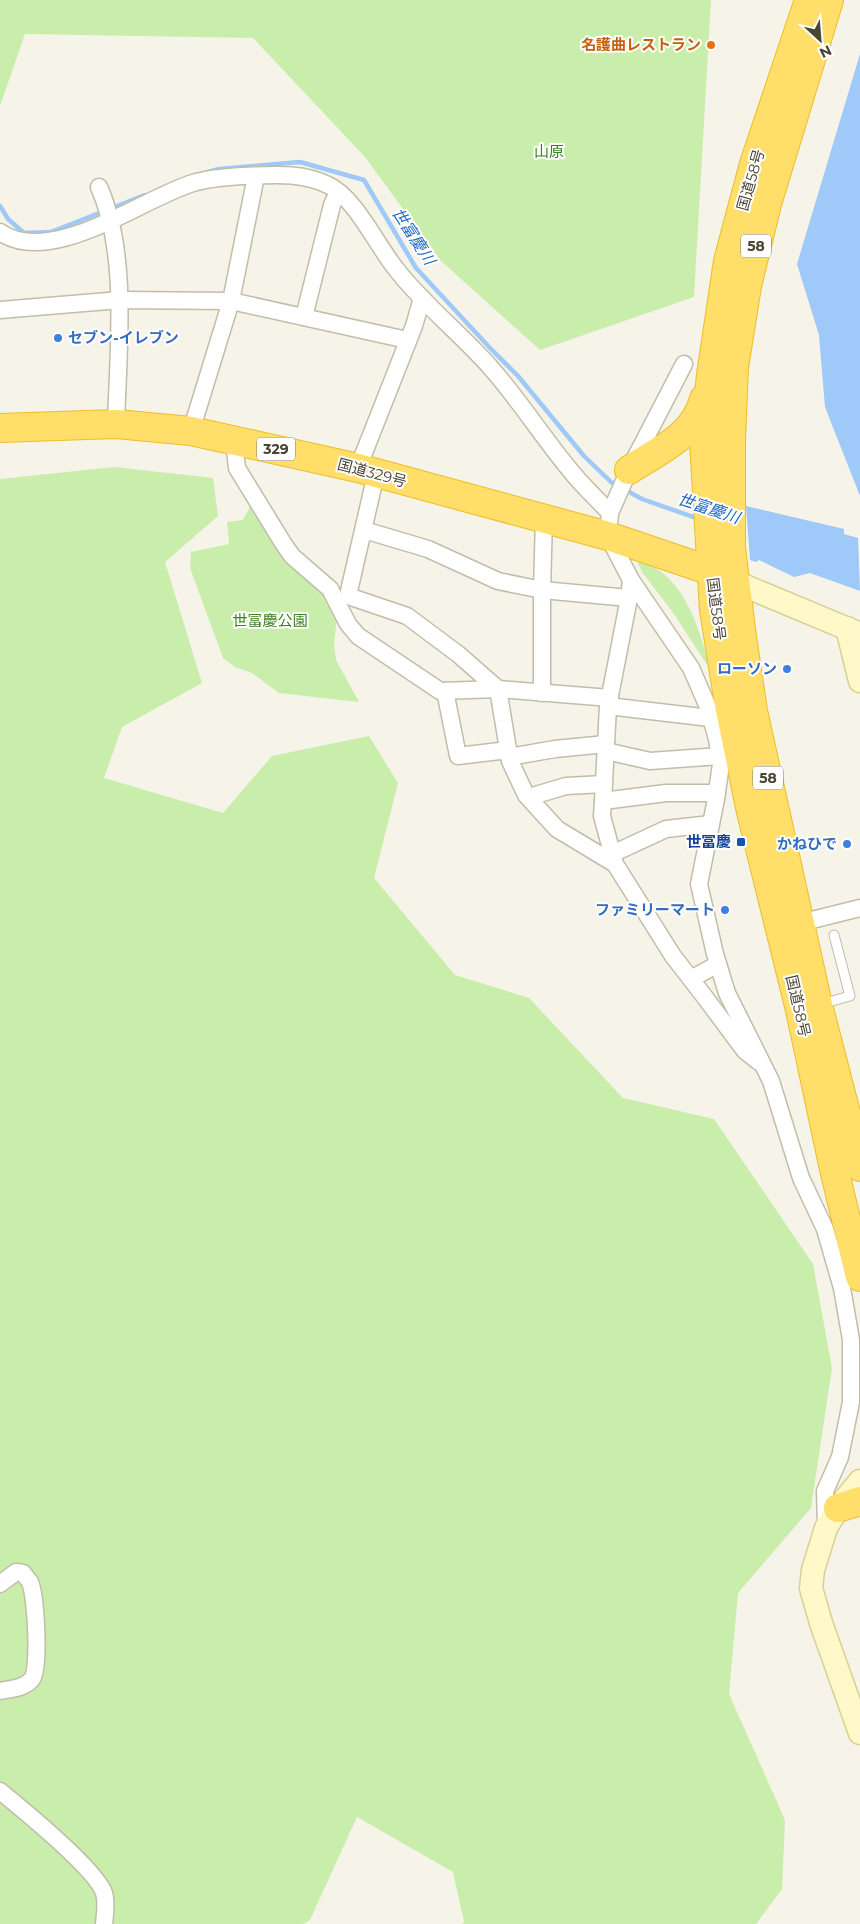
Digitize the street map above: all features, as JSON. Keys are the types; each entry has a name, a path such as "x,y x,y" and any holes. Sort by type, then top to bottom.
{"highway":[{"name":"国道58号","path":"719,498 704,442 710,375 728,261 754,164 809,0"},
{"name":"国道58号","path":"829,0 766,204 747,286 734,367 731,440 719,498 720,546 723,575 800,923 809,1008 834,1169 860,1278"},
{"path":"629,470 674,441 694,424 701,409 710,375"},
{"name":"国道329号","path":"0,428 116,424 191,431 367,471 544,519 609,525 723,575"},
{"name":"国道58号","path":"723,575 716,619 730,710 743,775 809,1008 860,1164"}],"street":[{"path":"0,232 20,240 34,242 60,240 112,220 194,182 224,177 291,175 330,185 369,228 394,268 491,368 575,476 609,525 631,580 692,668 708,707 717,738 720,756 717,793 699,884 718,964 727,993 771,1080 801,1178 825,1230 842,1288 851,1340 851,1402 840,1457 825,1491 841,1512"},
{"path":"191,431 231,301 256,176"},
{"path":"99,187 112,220 120,300 116,424"},
{"path":"304,316 332,205 338,192"},
{"path":"422,298 367,471 364,530 349,591 351,597 407,616 458,654 498,689 509,754 528,797 557,829 614,859"},
{"path":"0,310 120,300 231,301 408,340"},
{"path":"609,525 629,470 684,364"},
{"path":"234,441 237,468 283,543 292,556 330,589 348,624 358,636 440,691 498,689 542,693 710,718"},
{"path":"542,693 544,519"},
{"path":"364,530 428,549 498,581 542,590 629,598"},
{"path":"723,575 854,631 860,681"},
{"path":"631,580 609,702 602,816 614,859 673,956 745,1051 763,1064"},
{"path":"469,690 481,674"},
{"path":"445,691 458,756 509,754 555,749 606,748 650,761 720,756"},
{"path":"528,797 566,786 604,784"},
{"path":"603,802 666,793 717,793"},
{"path":"614,859 666,828 711,824"},
{"path":"800,923 860,908"},
{"path":"691,979 718,964"},
{"path":"860,1481 841,1512 813,1570 811,1588 821,1623 860,1733"},
{"path":"0,1584 16,1572 23,1573 30,1582 37,1628 35,1674 31,1681 22,1686 0,1691"},
{"path":"0,1791 80,1862 98,1881 106,1902 104,1924"}],"lane":[{"path":"809,1008 850,996 834,935"}],"green space":[{"name":"山原","path":"0,0 711,0 694,297 540,350 441,261 365,157 253,38 25,34 0,106"},
{"path":"114,467 213,478 218,516 165,562 202,683 122,727 104,778 223,813 272,756 369,736 398,783 374,878 455,975 529,998 623,1098 714,1119 813,1264 832,1368 811,1508 738,1593 729,1694 785,1820 782,1889 756,1924 462,1924 464,1922 453,1872 357,1817 310,1920 303,1924 0,1924 0,479"},
{"name":"世冨慶公園","path":"254,499 267,534 288,564 326,597 337,618 334,643 336,660 359,702 279,693 252,673 235,667 223,658 190,568 191,552 229,544 227,522 243,520"},
{"path":"640,561 656,568 680,591 695,622 711,671 672,611 642,572 638,563"}],"water":[{"path":"860,54 860,496 825,407 819,335 797,264"},
{"path":"746,506 844,529 844,534 858,538 860,591 810,573 794,577 759,560 756,562 750,560"}],"waterway":[{"name":"世富慶川","path":"208,172 219,169 300,162 364,180 416,268 518,376 584,456 611,482 642,499 699,519"},
{"name":"世富慶川","path":"0,206 8,219 24,233 51,232 145,195"}],"place":[{"name":"名護曲レストラン","path":"711,45"},
{"name":"セブン-イレブン","path":"58,338"},
{"name":"ローソン","path":"787,669"},
{"name":"世冨慶","path":"741,842"},
{"name":"かねひで","path":"847,844"},
{"name":"ファミリーマート","path":"725,910"}]}
